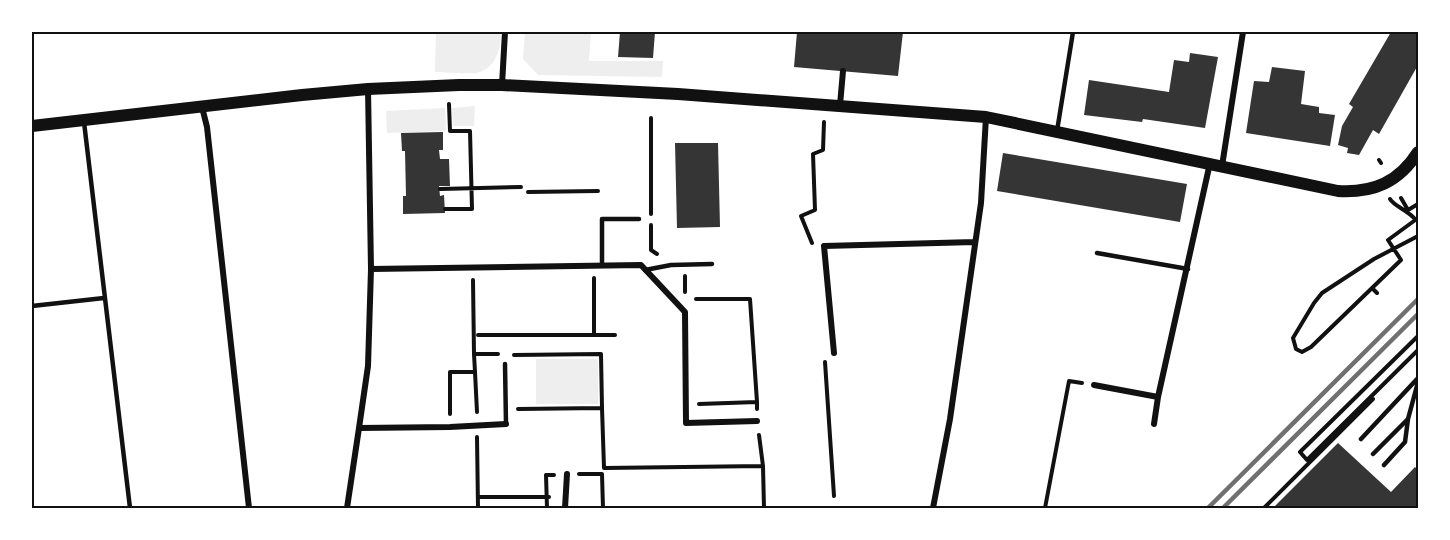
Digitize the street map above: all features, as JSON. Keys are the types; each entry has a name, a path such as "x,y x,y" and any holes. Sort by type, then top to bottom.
{"main road":[{"path":"32,126 368,89 502,85 840,105 986,117 1338,191 1370,189 1382,185 1398,176 1419,152"}],"street":[{"path":"502,85 505,32"},
{"path":"1154,424 1158,397 1188,269 1216,164 1243,32"},
{"path":"840,105 843,71"},
{"path":"347,508 368,366 371,269 368,89"},
{"path":"202,106 207,127 249,508"},
{"path":"933,508 950,419 981,203 986,117"},
{"path":"834,353 824,246 975,242"},
{"path":"371,269 640,265 685,312 686,423 757,422"},
{"path":"1094,385 1158,397"},
{"path":"358,428 450,428 506,424"},
{"path":"566,508 567,474"}],"lane":[{"path":"1057,131 1073,32"},
{"path":"84,119 130,508"},
{"path":"602,265 602,219 639,219"},
{"path":"1097,253 1188,269"},
{"path":"645,270 671,265 712,264"},
{"path":"32,306 104,298"},
{"path":"505,364 506,424"},
{"path":"1384,465 1405,442 1408,419 1419,380"},
{"path":"1361,439 1419,380"},
{"path":"1373,454 1408,419"}],"path":[{"path":"445,209 472,209 470,131 450,131 450,104"},
{"path":"651,118 651,250 671,265 685,271 685,292 696,299 750,299 757,422 763,466 764,508"},
{"path":"815,210 813,154 823,150 824,122"},
{"path":"440,189 521,187"},
{"path":"528,192 598,191"},
{"path":"1401,198 1407,210"},
{"path":"1393,203 1407,210 1417,219 1388,240 1395,250 1401,260 1311,347 1302,351 1296,349 1293,338 1322,293 1374,259 1395,250 1419,236"},
{"path":"1407,210 1419,204"},
{"path":"594,265 594,335"},
{"path":"473,267 478,508"},
{"path":"1372,288 1377,293"},
{"path":"696,299 696,311"},
{"path":"478,335 615,335"},
{"path":"1419,336 1300,452 1307,460 1419,352"},
{"path":"1391,377 1383,370 1419,336"},
{"path":"1263,508 1419,352"},
{"path":"834,353 825,354 834,496"},
{"path":"474,354 601,354 604,468 763,466"},
{"path":"450,428 450,372 475,372"},
{"path":"1045,508 1069,381"},
{"path":"698,392 698,404 757,402"},
{"path":"506,409 602,408"},
{"path":"478,497 566,497"}],"shaded area":[{"path":"436,32 501,32 499,50 494,61 480,72 435,72"},
{"path":"525,32 591,32 589,61 663,61 662,77 538,75 523,59"},
{"path":"475,106 474,126 453,126 452,108"},
{"path":"445,108 446,131 387,133 386,111"},
{"path":"536,359 598,359 598,404 536,404"}],"building":[{"path":"620,32 655,32 653,58 618,57"},
{"path":"797,32 903,32 898,76 794,67"},
{"path":"1391,32 1418,32 1418,65 1379,134 1373,130 1359,155 1347,153 1348,148 1338,145 1342,126 1353,107 1349,104"},
{"path":"1190,53 1218,57 1205,128 1143,119 1142,122 1084,115 1089,80 1169,92 1174,60 1189,62"},
{"path":"1272,67 1305,71 1301,104 1319,107 1319,113 1335,115 1330,146 1246,133 1254,81 1269,82"},
{"path":"443,132 443,150 439,150 440,159 449,159 450,186 439,186 440,196 444,195 445,213 403,214 403,196 406,196 405,151 402,151 401,133"},
{"path":"675,143 718,143 720,227 677,228"},
{"path":"1003,153 1187,184 1180,222 997,191"},
{"path":"1338,443 1391,492 1415,467 1418,470 1418,508 1273,508"}],"railway":[{"path":"1208,508 1418,299"},
{"path":"1223,508 1418,314"}]}
